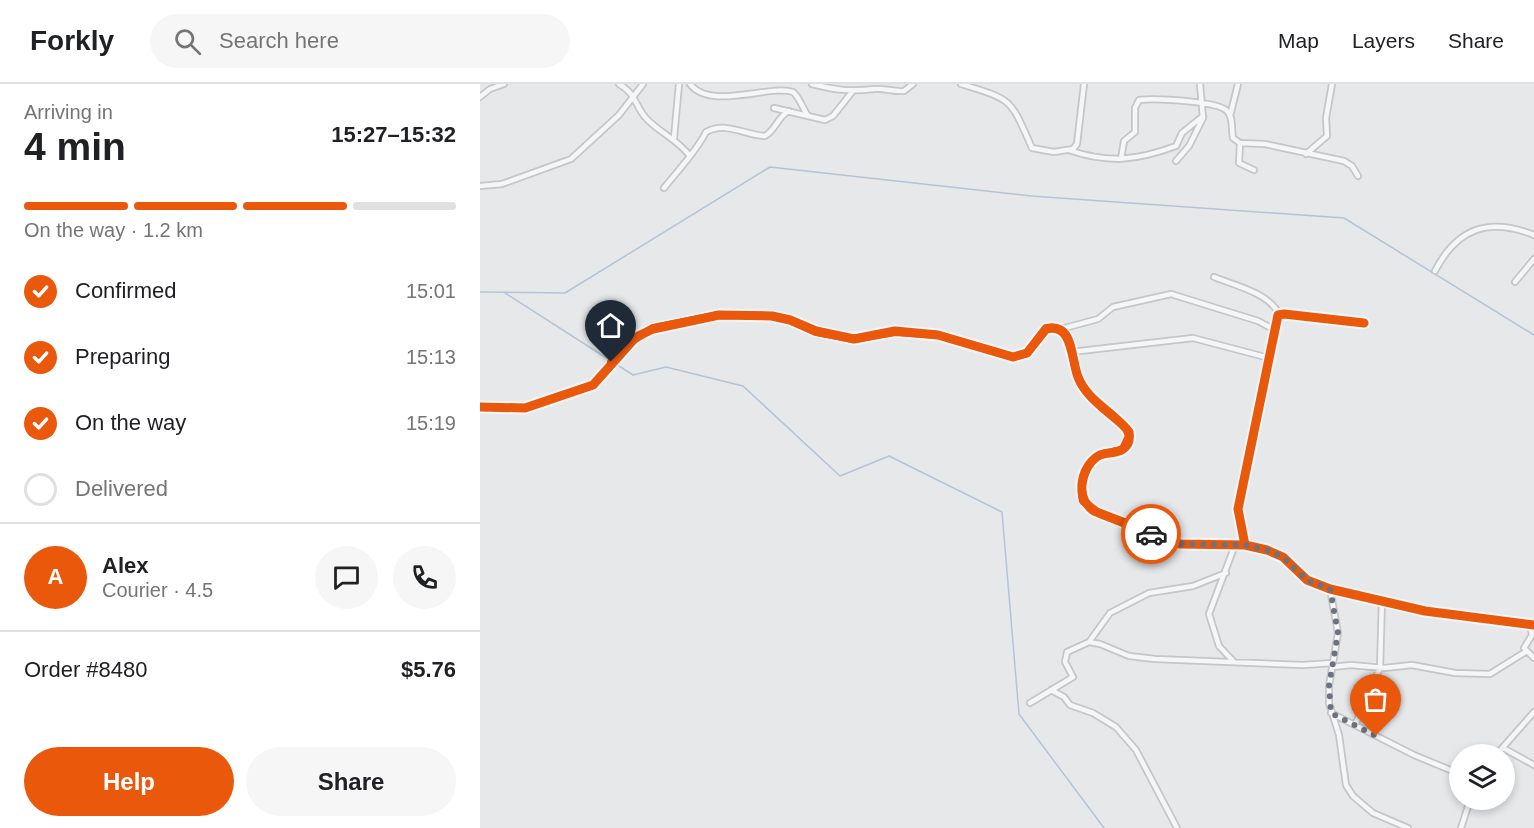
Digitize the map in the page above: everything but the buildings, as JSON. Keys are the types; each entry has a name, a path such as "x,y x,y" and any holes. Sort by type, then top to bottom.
{"street":[{"path":"480,97 490,89 504,84"},
{"path":"619,84 634,97 646,118 674,138 689,155"},
{"path":"480,186 502,184 571,159 614,120 644,84"},
{"path":"674,138 679,84"},
{"path":"690,84 695,89 721,94 763,85 777,85 792,91 808,116"},
{"path":"812,84 832,90 852,92 873,89 904,91 913,84"},
{"path":"960,84 1003,99 1012,105 1034,150 1069,150 1121,159 1152,156 1176,146 1182,133 1203,116"},
{"path":"1069,150 1075,147 1078,140 1084,84"},
{"path":"1176,161 1189,146 1203,116 1200,84"},
{"path":"1238,84 1230,116 1233,138 1240,143 1265,144 1344,161 1352,166 1358,176"},
{"path":"1306,154 1327,136 1326,118 1332,84"},
{"path":"774,108 828,119 852,92"},
{"path":"1121,159 1124,141 1135,132 1135,108 1139,100 1201,102 1225,109 1230,116"},
{"path":"664,188 689,155 697,150 710,129 731,127 765,136 770,133 782,115 789,111"},
{"path":"1240,143 1239,164 1254,170"},
{"path":"1435,271 1452,244 1481,228 1501,227 1534,235"},
{"path":"1515,282 1534,259"},
{"path":"1214,277 1244,288 1271,304 1279,314 1364,323"},
{"path":"480,407 525,408 593,385 636,337 653,328 719,315 772,316 790,320 816,332 854,339 895,332 938,335 1013,357 1027,353 1046,328 1060,329 1098,320 1113,307 1171,294 1258,321 1275,330"},
{"path":"1245,545 1238,509 1279,314"},
{"path":"1060,329 1068,339 1083,387 1126,428 1129,436 1123,449 1101,455 1087,472 1080,490 1087,506 1138,530 1179,544 1245,545 1277,554 1307,580 1330,589 1425,610 1532,625 1532,635 1524,648 1534,658"},
{"path":"1071,352 1193,338 1269,358"},
{"path":"1234,662 1219,646 1209,618 1235,545"},
{"path":"1030,703 1073,676 1065,662 1067,652 1089,642 1110,613 1149,593 1193,586 1226,573"},
{"path":"1330,589 1338,633 1329,686 1331,713 1339,735 1349,792 1372,813 1408,828"},
{"path":"1355,725 1380,668 1383,599"},
{"path":"1089,642 1140,658 1352,665 1380,668 1412,665 1455,673 1490,674 1527,651"},
{"path":"1051,690 1064,697 1070,705 1093,712 1116,727 1136,750 1177,828"},
{"path":"1506,744 1534,712"},
{"path":"1331,713 1414,755 1449,769"},
{"path":"1515,755 1534,765"},
{"path":"1461,828 1467,810"}],"waterway":[{"path":"480,292 565,293 770,167 1031,196 1344,218 1534,335"},
{"path":"505,293 633,375 666,367 743,386 840,476 889,456 1002,512 1019,714 1104,828"}],"cycle path":[{"path":"480,407 525,408 593,385 636,337 653,329 719,315 772,316 790,320 816,331 854,339 895,331 938,335 1013,357 1027,353 1046,329 1055,328 1066,336 1082,385 1094,400 1129,432 1129,441 1125,447 1117,452 1100,455 1094,459 1085,473 1082,490 1087,505 1094,511 1180,544 1245,545 1267,550 1283,557 1307,580 1330,589 1425,611 1534,625"},
{"path":"1245,545 1238,509 1278,315 1364,323"}],"way so far":[{"path":"1151,534 1179,544 1245,545 1267,550 1283,557 1299,575 1307,580 1330,589 1331,607 1338,633 1338,645 1329,686 1331,713 1376,736"}],"route":[{"path":"611,362 627,344 653,328 719,315 772,316 790,320 816,332 854,339 895,332 938,335 1013,357 1027,353 1046,328 1060,329 1068,339 1078,378 1083,387 1126,428 1129,436 1128,444 1123,449 1096,458 1083,478 1080,490 1083,501 1087,506 1110,519 1151,534"}]}
